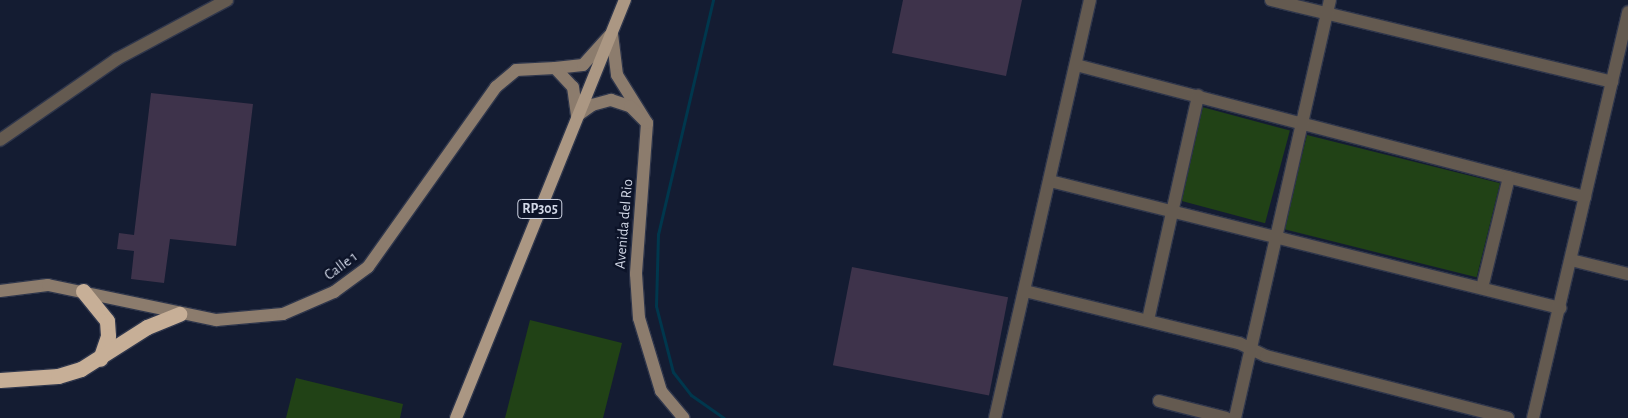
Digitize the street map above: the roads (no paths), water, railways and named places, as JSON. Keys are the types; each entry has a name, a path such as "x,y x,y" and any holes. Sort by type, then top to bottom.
{"highway":[{"path":"83,291 107,321 108,336 99,360"},
{"path":"0,380 58,376 99,360 124,340 180,314"}],"main road":[{"name":"RP305","path":"456,418 625,0"}],"street":[{"path":"0,140 117,59 227,0"},
{"path":"995,418 1090,0"},
{"path":"1271,0 1612,82"},
{"path":"1235,418 1252,350 1330,0"},
{"path":"1534,418 1628,12"},
{"path":"612,32 617,75 647,123"},
{"name":"Calle 1","path":"0,291 34,285 83,291 180,314 238,321 264,318 306,305 341,288 379,254 501,82 525,67 555,68 583,65 612,32"},
{"path":"1076,65 1585,197"},
{"path":"555,68 573,87 577,116 592,105 611,100 630,106 647,123"},
{"path":"1148,320 1198,96"},
{"name":"Avenida del Rio","path":"647,123 636,274 639,318 661,390 684,418"},
{"path":"1482,288 1509,177"},
{"path":"1050,181 1173,210 1276,238 1560,308"},
{"path":"1571,260 1628,274"},
{"path":"1025,291 1148,320 1252,350 1508,418"},
{"path":"1159,401 1226,418"}],"waterway":[{"path":"713,0 658,234 656,306 673,372 691,395 724,418"}]}
